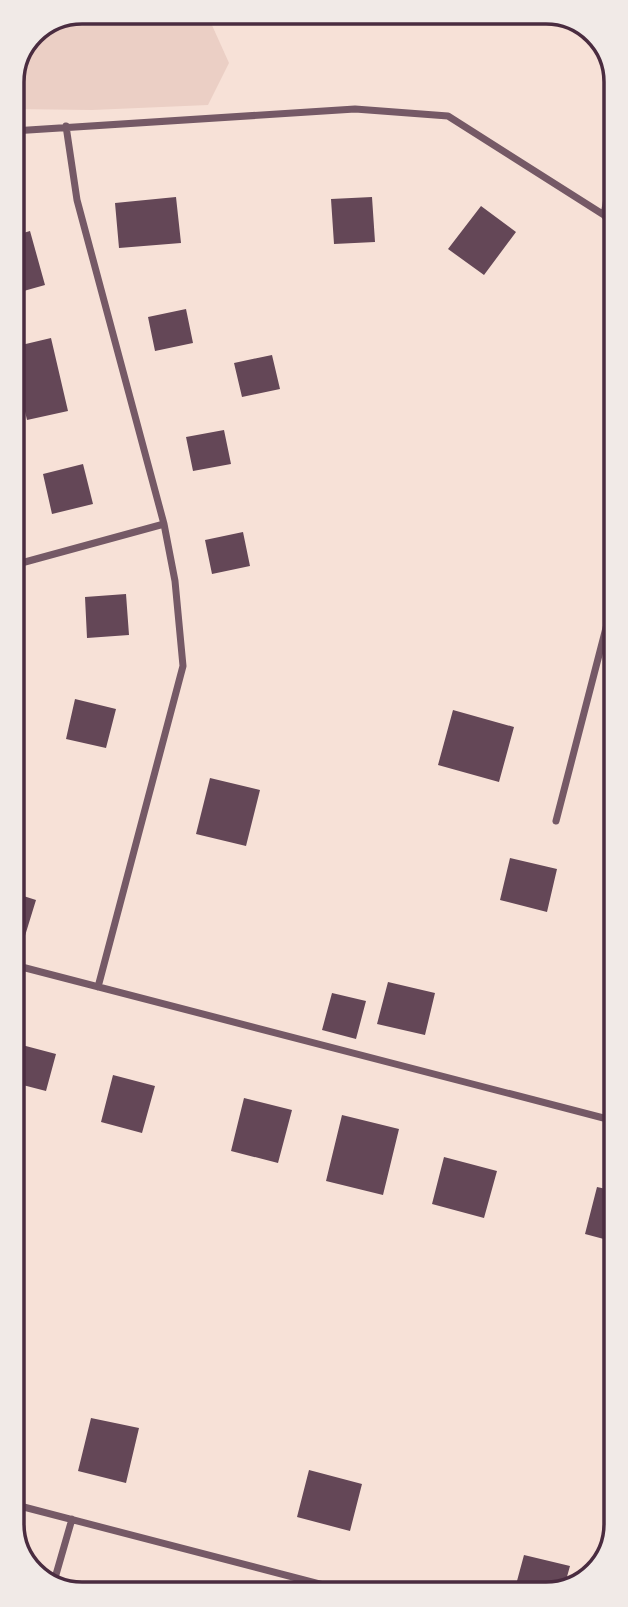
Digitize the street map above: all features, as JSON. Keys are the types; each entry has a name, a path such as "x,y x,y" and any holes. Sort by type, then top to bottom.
{"street":[{"path":"25,130 355,109 448,116 604,215"},
{"path":"66,126 77,200 164,524 174,582 183,666 97,987"},
{"path":"25,562 164,524"},
{"path":"556,821 604,639"},
{"path":"24,968 604,1118"},
{"path":"24,1507 312,1582"},
{"path":"56,1576 72,1519"}],"shaded area":[{"path":"212,24 229,63 208,105 92,110 25,109 26,67 30,57 36,47 53,32 69,26"}],"building":[{"path":"176,197 181,243 119,248 115,203"},
{"path":"372,197 375,242 334,244 331,199"},
{"path":"481,206 516,232 484,275 448,249"},
{"path":"30,231 45,285 25,291 25,233"},
{"path":"186,309 193,343 155,351 148,317"},
{"path":"51,338 68,411 27,420 25,344"},
{"path":"272,355 280,389 242,397 234,363"},
{"path":"224,430 231,464 193,471 186,437"},
{"path":"83,464 93,504 52,514 43,474"},
{"path":"243,532 250,566 212,574 205,540"},
{"path":"126,594 129,635 87,638 85,597"},
{"path":"75,699 116,709 106,748 66,739"},
{"path":"453,710 514,727 499,782 438,765"},
{"path":"210,778 260,790 246,846 196,834"},
{"path":"510,858 557,869 547,912 500,900"},
{"path":"24,896 36,900 24,938"},
{"path":"388,982 435,993 425,1035 377,1024"},
{"path":"332,993 366,1001 356,1039 322,1030"},
{"path":"24,1046 56,1054 46,1091 24,1085"},
{"path":"113,1075 155,1086 142,1133 101,1122"},
{"path":"244,1098 292,1110 278,1163 231,1151"},
{"path":"342,1115 399,1129 383,1195 326,1181"},
{"path":"444,1157 497,1171 484,1218 432,1204"},
{"path":"597,1187 604,1189 604,1239 585,1234"},
{"path":"91,1418 139,1428 126,1483 78,1471"},
{"path":"309,1470 362,1484 350,1531 297,1517"},
{"path":"524,1555 570,1566 564,1579 553,1582 517,1582"}]}
